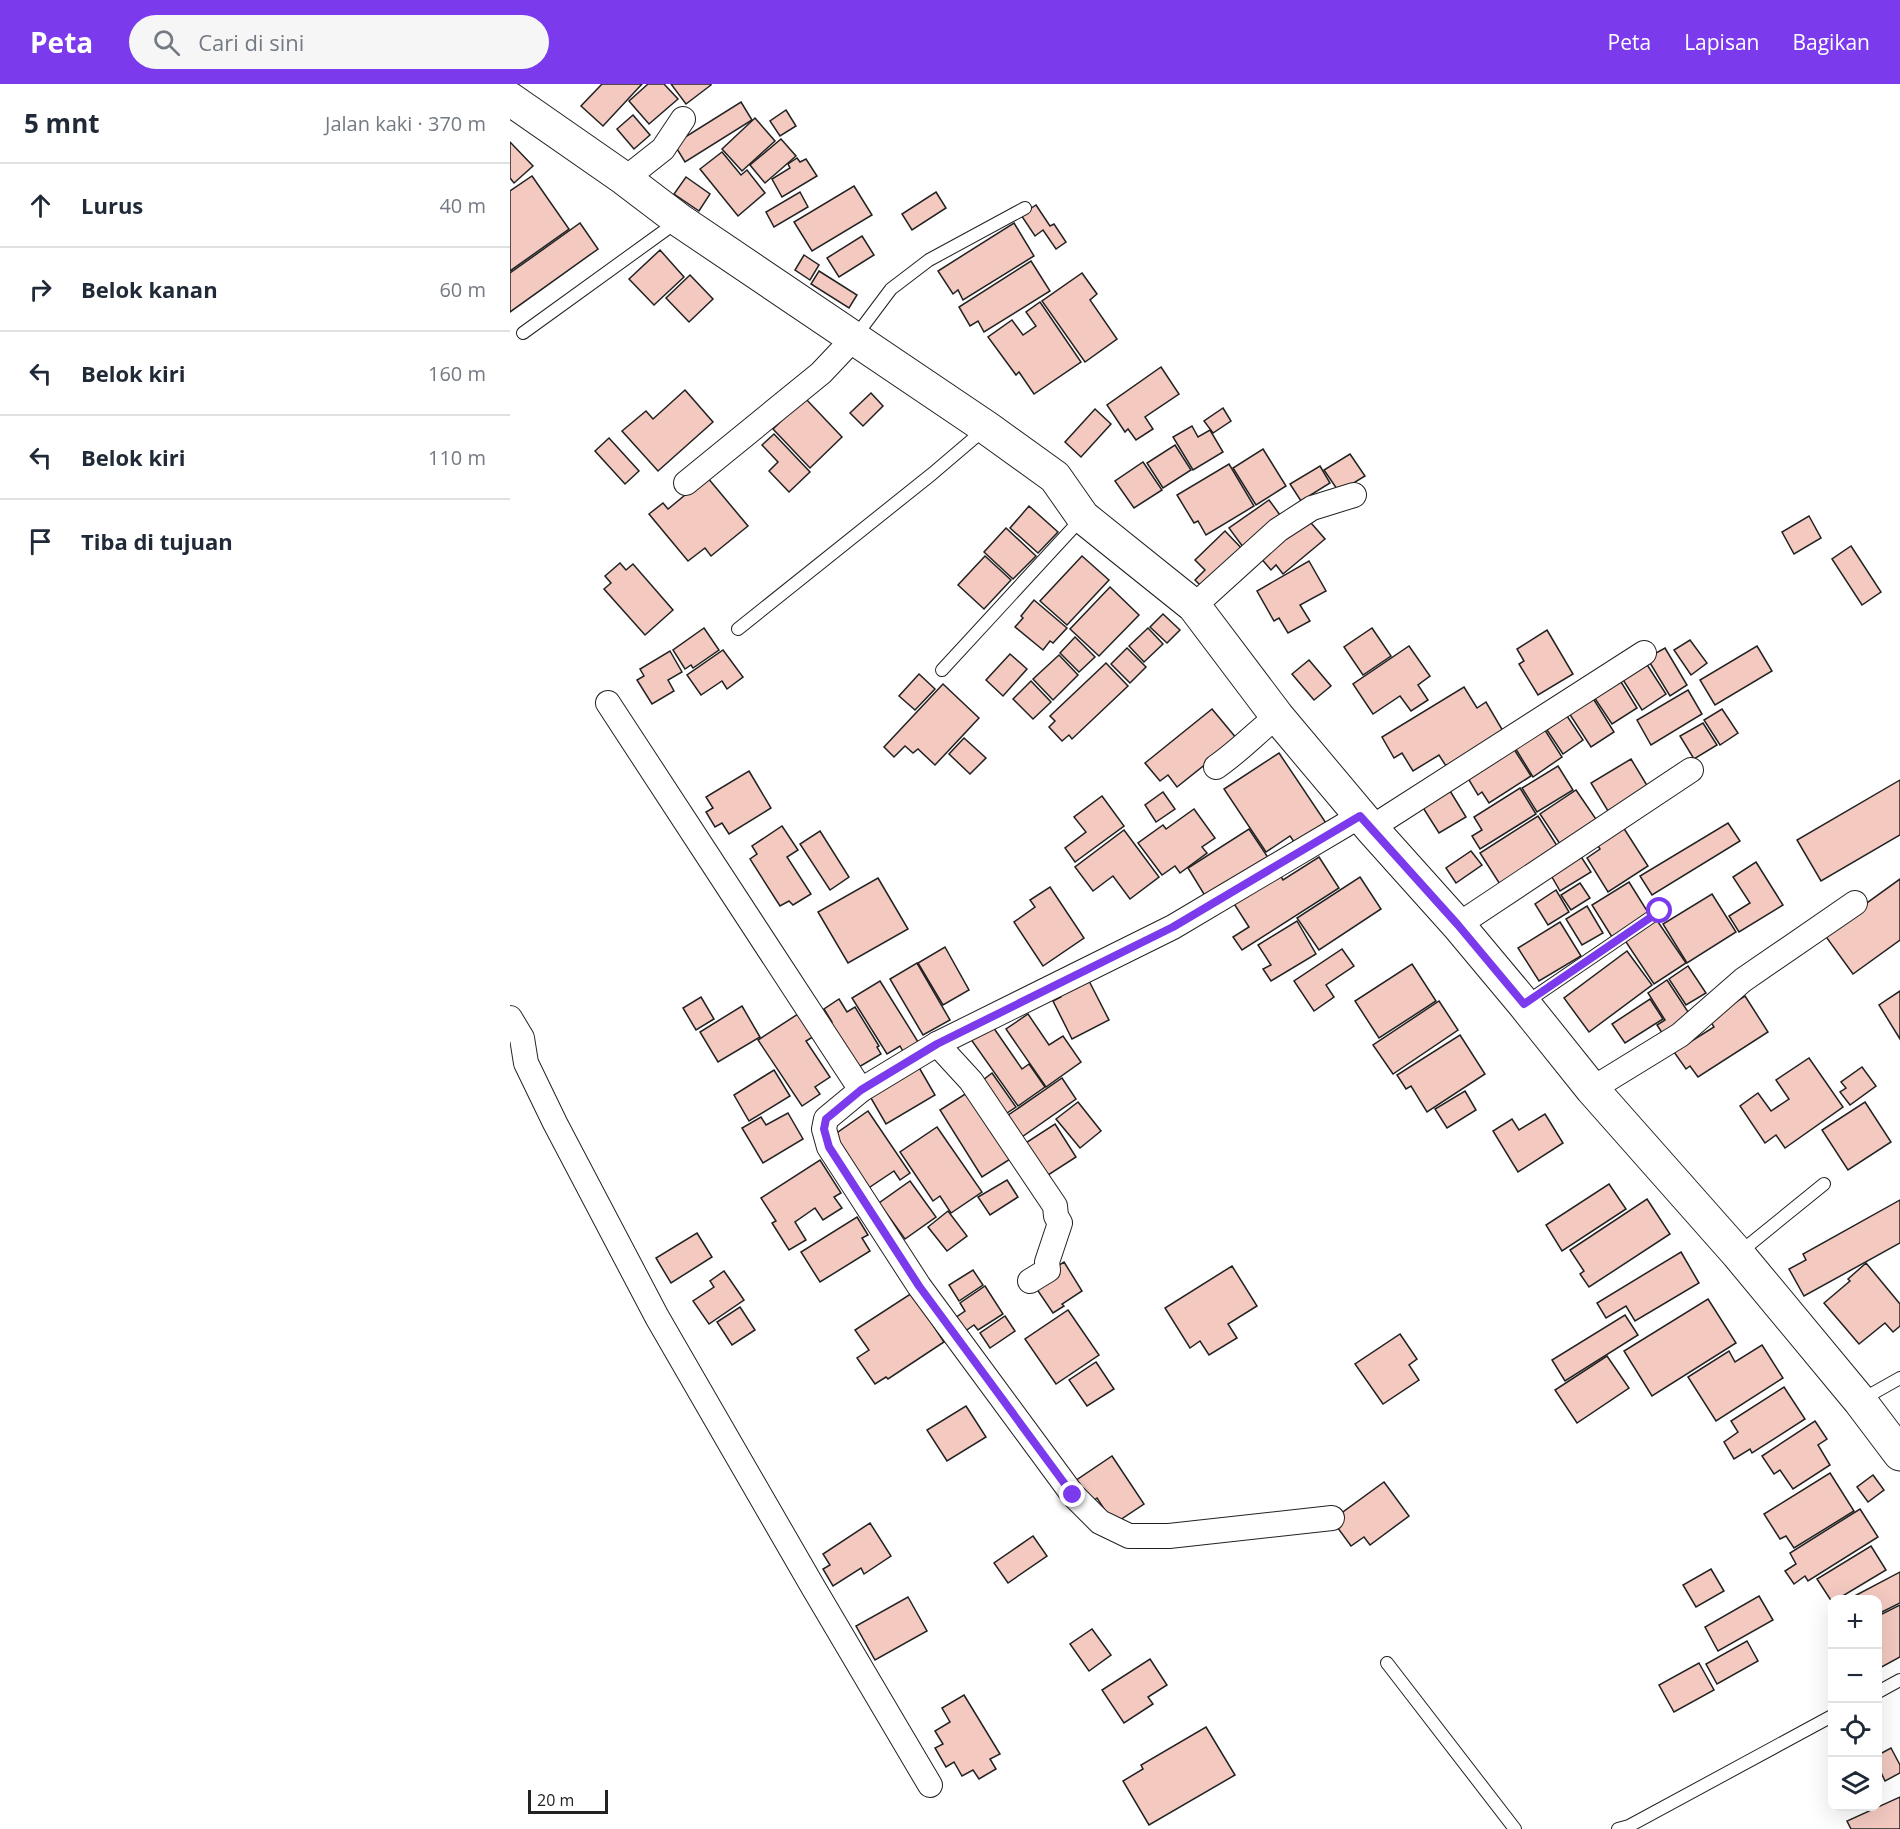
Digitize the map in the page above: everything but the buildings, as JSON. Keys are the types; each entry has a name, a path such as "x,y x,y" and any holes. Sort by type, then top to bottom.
{"main road":[{"path":"515,111 625,179 679,220 987,428 1055,477 1083,517 1194,606 1277,716 1366,822 1458,925 1592,1089 1738,1254 1860,1401 1900,1454"}],"street":[{"path":"625,179 663,148 684,119"},
{"path":"686,483 821,373 854,338"},
{"path":"1194,606 1278,530 1312,508 1354,495"},
{"path":"1332,1518 1169,1536 1129,1536 1100,1522 1073,1495 926,1296 829,1147 824,1129 826,1119 861,1090 937,1044 1173,927 1366,822 1644,652"},
{"path":"608,703 861,1090"},
{"path":"1216,767 1277,716"},
{"path":"1458,925 1691,770"},
{"path":"1592,1089 1680,1035 1743,980 1855,903"},
{"path":"510,1018 522,1038 526,1064 555,1123 657,1317 930,1785"},
{"path":"937,1044 971,1082 1055,1206 1056,1216 1060,1223 1047,1262 1048,1270 1030,1281"}],"lane":[{"path":"854,338 891,289 929,260 1025,208"},
{"path":"523,333 679,220"},
{"path":"738,629 987,428"},
{"path":"942,670 1083,517"},
{"path":"1524,1004 1660,911"},
{"path":"1738,1254 1824,1184"},
{"path":"1860,1401 1900,1378"},
{"path":"1387,1663 1515,1829"},
{"path":"1882,1690 1900,1680"},
{"path":"1618,1829 1629,1826 1828,1719"}],"route":[{"path":"1073,1495 919,1286 829,1147 824,1129 826,1119 861,1090 937,1044 1173,927 1360,816 1458,925 1524,1004 1660,911"}]}
